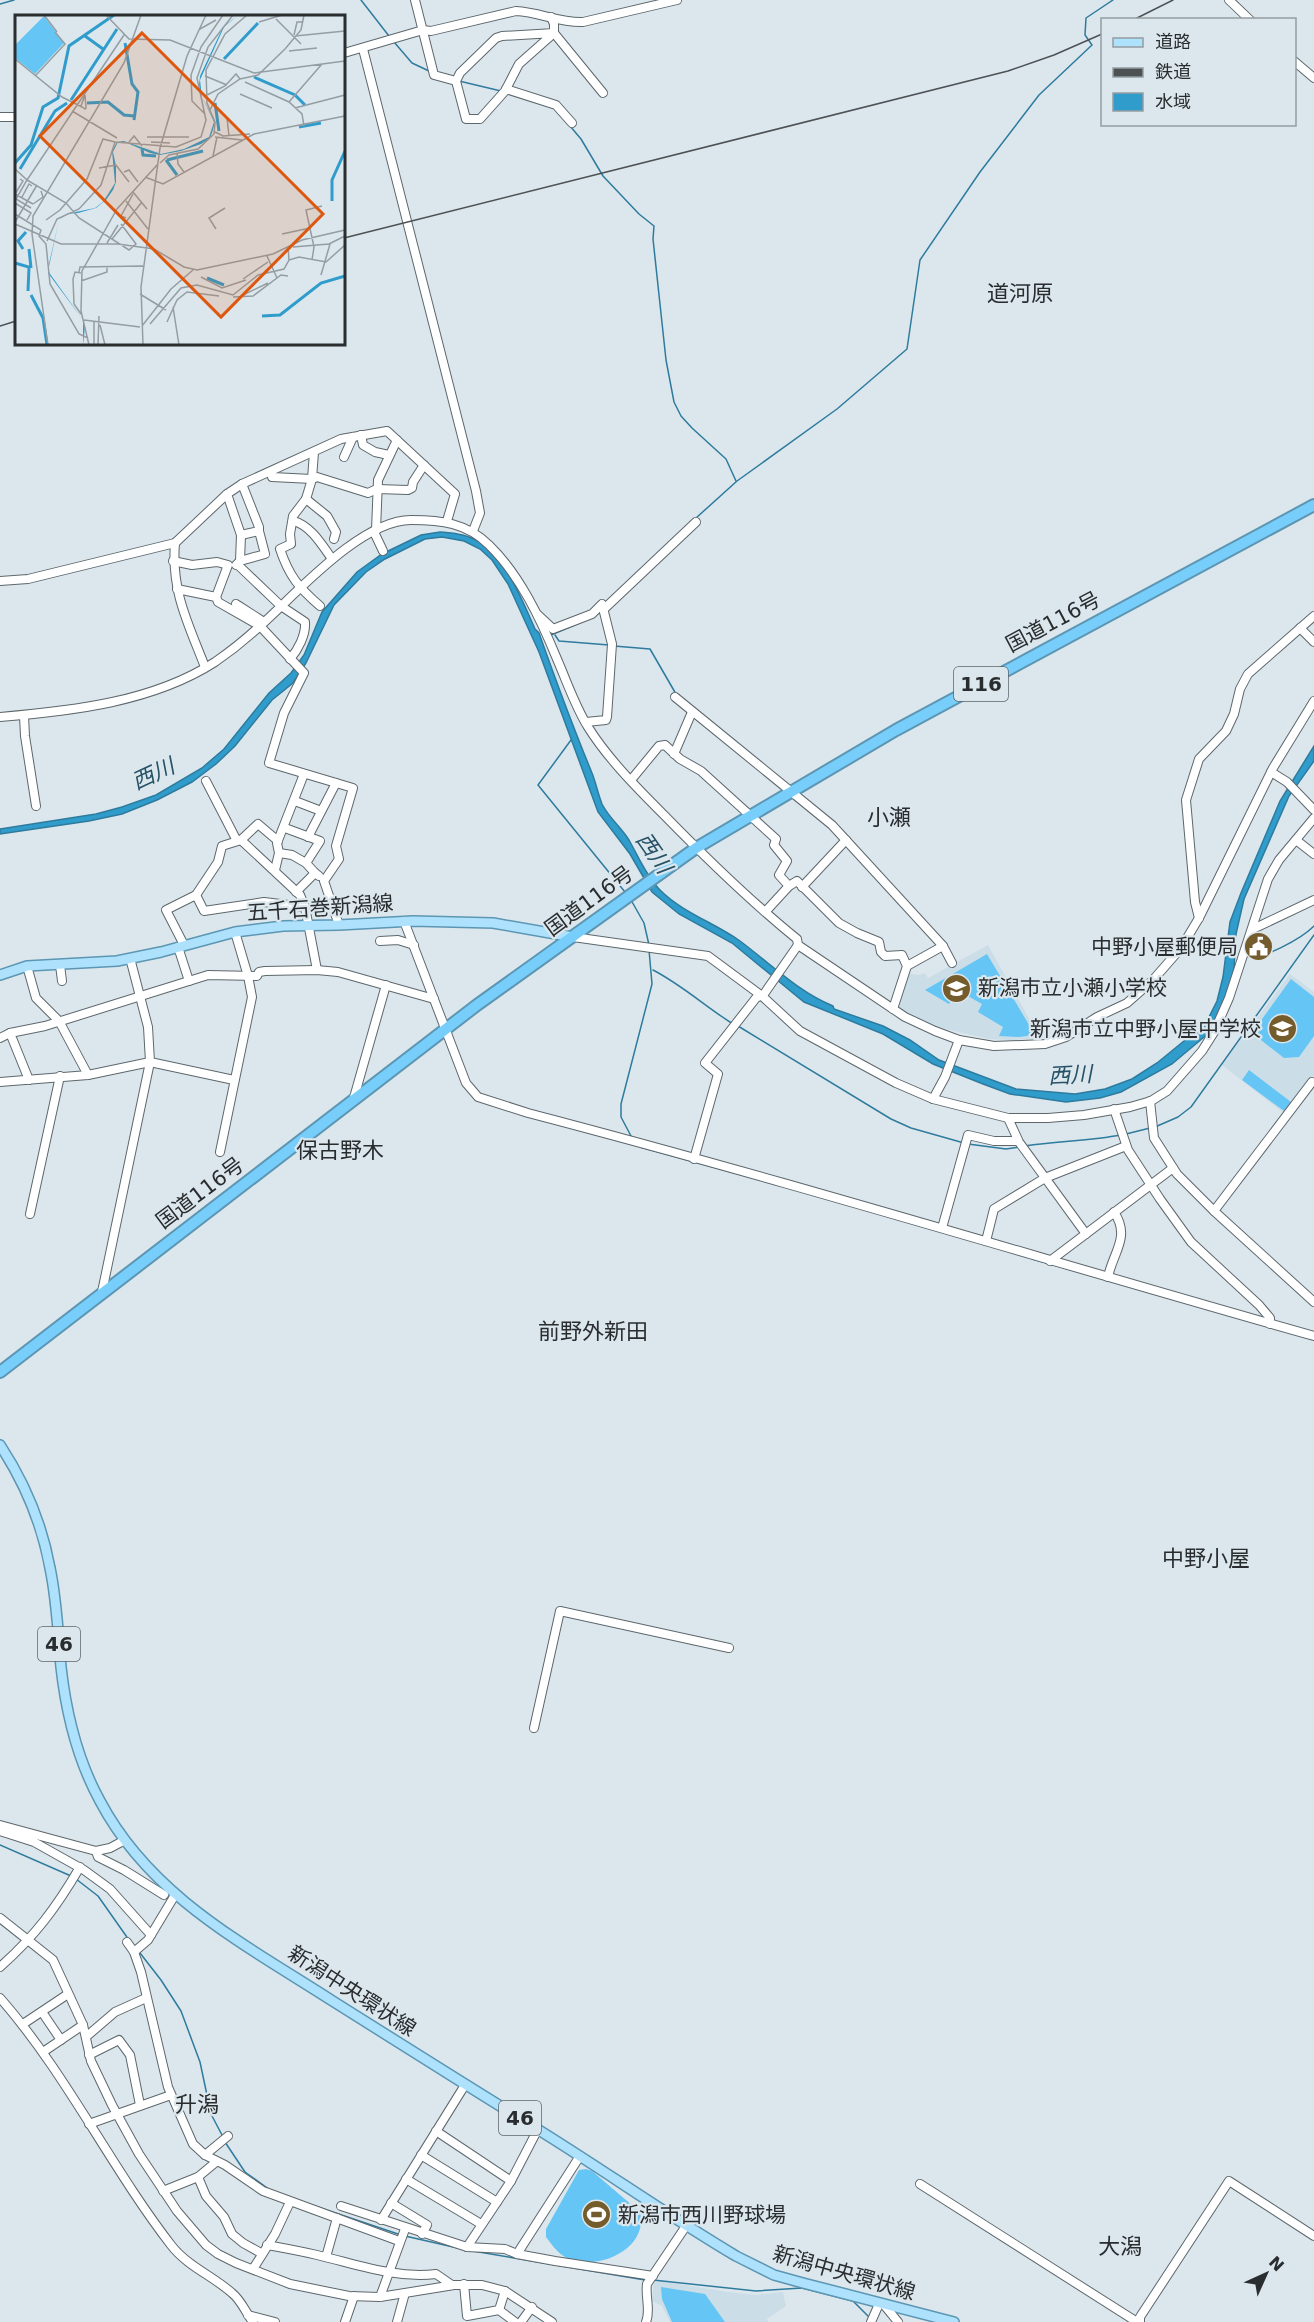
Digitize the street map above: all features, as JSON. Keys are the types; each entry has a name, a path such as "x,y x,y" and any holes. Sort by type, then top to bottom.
{"highway":[{"name":"国道116号","path":"0,1372 477,1005 696,848 905,725 1314,505"}],"main road":[{"name":"五千石巻新潟線","path":"0,975 27,966 130,958 235,932 283,926 404,921 493,923 573,937"},
{"name":"新潟中央環状線","path":"0,1445 25,1490 38,1519 45,1544 55,1597 62,1670 69,1712 78,1745 100,1800 125,1840 175,1895 197,1913 736,2256 774,2274 882,2305 954,2322"}],"street":[{"path":"415,0 434,75 456,81"},
{"path":"345,53 423,30 431,31 516,11 573,23 677,0"},
{"path":"1229,0 1248,18"},
{"path":"551,17 554,33 603,93"},
{"path":"554,33 519,64 506,88 480,119 466,119 456,81 460,73 496,38 554,33"},
{"path":"363,49 476,491 480,513 473,531"},
{"path":"1296,63 1314,78"},
{"path":"506,88 556,105 572,123"},
{"path":"0,581 28,579 175,543 227,494 242,484 341,439 387,431 455,494 447,521"},
{"path":"357,436 363,445 375,452 389,455"},
{"path":"344,457 357,436"},
{"path":"382,551 375,531 377,489 380,472 398,440"},
{"path":"173,561 192,565 217,562 228,565 291,544 290,534 296,510 306,499 312,479 314,452"},
{"path":"271,472 272,477 312,479 317,477 362,493 377,489 408,490 412,488 413,482 424,465"},
{"path":"242,484 254,513 265,554"},
{"path":"227,494 241,535 239,563 282,606 305,622 306,629 291,660"},
{"path":"306,499 327,516 336,532 334,539"},
{"path":"0,717 24,716 131,697 156,690 205,667 262,624 332,559 375,531 409,520 447,521 473,531 488,543 507,564 535,612 586,722 599,742 631,780 696,848 797,939 798,945 772,984 762,996 756,998 705,1063 718,1074 694,1159"},
{"path":"294,521 301,523 332,559"},
{"path":"604,609 696,522"},
{"path":"241,535 259,531"},
{"path":"175,543 173,561 177,590 205,667"},
{"path":"280,549 287,569 300,588 320,606"},
{"path":"228,565 216,597 218,602 262,624"},
{"path":"177,590 216,597"},
{"path":"236,604 262,624 304,673 284,713 269,763 353,788 336,846 339,859 324,881"},
{"path":"535,612 553,629 592,614 602,604 612,644 608,717 606,720 586,722"},
{"path":"1199,918 1195,902 1186,800 1191,779 1203,753 1226,731 1234,714 1240,689 1248,674 1314,616"},
{"path":"1300,628 1314,642"},
{"path":"675,697 791,791 846,840 943,946 952,963"},
{"path":"798,945 893,1009 934,1031 959,1040 994,1046 1024,1046 1045,1044 1066,1037 1134,998 1180,948 1199,918 1271,772 1314,701"},
{"path":"674,754 692,712"},
{"path":"24,716 36,806"},
{"path":"631,780 659,746 665,745 674,754 701,771 776,839 774,845 788,861 779,875 789,886"},
{"path":"1271,772 1299,792 1314,810"},
{"path":"275,870 279,853 278,841 285,828 304,774"},
{"path":"206,781 239,840 275,870 296,892 304,907 317,970"},
{"path":"308,837 336,783"},
{"path":"295,801 321,811"},
{"path":"573,937 702,954 717,960 807,1035 896,1083 933,1099 1008,1118 1069,1117 1149,1101 1167,1091 1184,1073 1214,1032 1229,998 1268,879 1279,860 1314,818"},
{"path":"189,981 181,946 166,910 196,895 218,862 222,846 239,840 258,824 278,841"},
{"path":"285,828 329,846 336,846"},
{"path":"802,887 846,840"},
{"path":"1296,840 1314,854"},
{"path":"306,863 320,841"},
{"path":"279,853 292,855 306,863 324,881 339,925"},
{"path":"296,892 315,873"},
{"path":"766,911 789,886 797,881 839,923 857,933 876,939 885,956 902,955 907,966 893,1009"},
{"path":"196,895 204,911 264,902 281,906 304,907"},
{"path":"1253,928 1314,900"},
{"path":"404,921 466,1083 478,1097 1314,1336"},
{"path":"219,1152 252,997 235,932"},
{"path":"380,940 398,940 414,945"},
{"path":"907,966 943,946"},
{"path":"102,1292 150,1062 148,1027 130,958"},
{"path":"60,965 62,981"},
{"path":"27,966 36,998 59,1021 88,1075"},
{"path":"0,1038 10,1033 59,1021 208,975 257,976 259,972 265,971 338,972 434,999"},
{"path":"353,1101 386,985"},
{"path":"10,1033 29,1080"},
{"path":"933,1099 946,1074 959,1040"},
{"path":"0,1082 88,1075 150,1062 234,1080"},
{"path":"30,1214 60,1076"},
{"path":"1214,1211 1312,1082"},
{"path":"1149,1101 1154,1138 1173,1168 1214,1211 1314,1302"},
{"path":"1114,1109 1126,1146 1150,1185 1191,1242 1259,1305 1270,1318 1270,1324"},
{"path":"1008,1118 1018,1141 1086,1234"},
{"path":"942,1228 968,1136 994,1141 1018,1141"},
{"path":"986,1241 994,1209 1045,1178 1126,1146"},
{"path":"1050,1261 1173,1168"},
{"path":"1108,1277 1122,1233 1122,1223 1114,1212"},
{"path":"534,1728 560,1611 729,1648"},
{"path":"0,1825 96,1851 110,1848 125,1840"},
{"path":"0,1831 34,1842 80,1867 110,1889 151,1935"},
{"path":"66,1861 70,1845"},
{"path":"96,1851 98,1857 164,1894"},
{"path":"0,1967 30,1940 52,1912 80,1867"},
{"path":"134,1952 151,1935 175,1895"},
{"path":"0,1918 53,1960 83,2025 89,2055 117,2114 163,2192 206,2245 218,2254 290,2284 319,2292 380,2297 452,2285 482,2285 506,2291 552,2322"},
{"path":"127,1942 134,1952 141,1972 171,2095 193,2144 205,2155 225,2165 263,2191 399,2241"},
{"path":"23,2024 68,1994"},
{"path":"0,1998 43,2052 147,2214 173,2248 193,2266 241,2301 251,2319 275,2322"},
{"path":"87,2036 116,2013 146,1998"},
{"path":"42,2012 61,2040"},
{"path":"43,2052 83,2025"},
{"path":"89,2055 119,2040 130,2055 140,2105"},
{"path":"381,2220 465,2085"},
{"path":"89,2124 171,2095"},
{"path":"467,2247 511,2181 538,2129"},
{"path":"436,2131 511,2181"},
{"path":"205,2155 228,2136"},
{"path":"421,2155 497,2202"},
{"path":"517,2254 580,2156"},
{"path":"163,2192 198,2177 216,2162"},
{"path":"198,2177 206,2196 224,2217 232,2234 243,2244 261,2253"},
{"path":"406,2179 481,2224"},
{"path":"920,2184 1138,2322 1229,2181 1314,2236"},
{"path":"253,2269 275,2234 290,2202"},
{"path":"391,2203 427,2225 422,2234"},
{"path":"341,2206 405,2229 467,2247 505,2249 517,2254 652,2276"},
{"path":"326,2258 337,2218"},
{"path":"646,2322 649,2314 646,2291 652,2276 686,2226"},
{"path":"380,2297 405,2229"},
{"path":"267,2245 350,2265 417,2277 436,2274 452,2285"},
{"path":"464,2284 468,2319 499,2310"},
{"path":"499,2310 506,2291"},
{"path":"396,2322 405,2293"},
{"path":"345,2322 354,2296"},
{"path":"871,2322 882,2305 898,2322"},
{"path":"521,2322 532,2307"},
{"path":"499,2310 515,2322"}],"shaded area":[{"name":"新潟市立小瀬小学校","path":"988,945 1040,1038 989,1039 934,1026 895,1007 906,973 919,975 925,973 928,978"},
{"path":"987,954 1035,1035 999,1036 1003,1027 978,1012 982,1004 957,990 949,1004 925,990"},
{"name":"新潟市立中野小屋中学校","path":"1290,974 1314,992 1314,1075 1285,1114 1222,1065"},
{"path":"1291,979 1314,997 1314,1036 1299,1057 1284,1058 1252,1033"},
{"path":"1249,1070 1291,1102 1284,1111 1242,1080"},
{"name":"新潟市西川野球場","path":"579,2170 592,2171 640,2212 641,2225 637,2237 629,2246 619,2254 594,2262 581,2262 565,2257 546,2237 546,2229"},
{"path":"654,2280 756,2295 783,2292 786,2306 767,2319 768,2322 670,2322 662,2306 652,2301"},
{"path":"661,2287 705,2294 725,2322 672,2322 662,2299"}],"water":[{"path":"440,532 454,533 476,540 486,546 504,567 539,633 602,804 626,835 647,873 660,890 679,905 740,941 796,985 833,1006 834,1009 883,1026 910,1040 939,1060 1016,1089 1075,1094 1105,1089 1132,1079 1157,1063 1206,1023 1217,1001 1223,977 1230,922 1241,893 1280,801 1314,746 1314,761 1289,796 1244,899 1236,934 1234,969 1218,1020 1210,1032 1172,1064 1121,1092 1100,1098 1066,1102 1010,1094 983,1084 933,1064 883,1034 804,1002 732,943 679,914 652,892 630,854 598,812 539,652 508,584 492,560 480,549 464,541 442,537 425,539 385,559 366,572 334,605 306,663 293,683 272,700 235,746 192,782 157,800 122,814 0,834 0,829 96,814 122,807 156,795 202,768 224,749 269,693 291,673 304,655 322,612 357,572 382,554 421,535"}],"waterway":[{"path":"0,4 14,0"},
{"path":"361,0 389,36"},
{"path":"696,518 737,481 837,409 907,349 920,260 980,172 1039,95 1092,45 1085,35 1086,18 1113,0"},
{"path":"394,42 412,63 429,71"},
{"path":"459,81 501,91"},
{"path":"570,126 581,139 603,176 639,214 654,226 653,239 666,360 674,402 681,416 726,459 736,481"},
{"path":"639,571 651,560"},
{"path":"551,635 582,622"},
{"path":"555,635 559,641 609,645"},
{"path":"614,646 650,649 676,694"},
{"path":"571,740 538,785 625,892"},
{"path":"838,826 848,837"},
{"path":"631,900 644,923 649,945"},
{"path":"1246,956 1253,957 1271,952 1301,936 1314,926"},
{"path":"1155,1127 1178,1117 1191,1107 1314,935"},
{"path":"631,1136 621,1117 621,1104 652,984 649,950"},
{"path":"653,970 674,982 733,1024"},
{"path":"738,1026 891,1119 911,1128 964,1143"},
{"path":"1126,1134 1150,1128"},
{"path":"1025,1146 1121,1135"},
{"path":"968,1144 1006,1149 1020,1147"},
{"path":"640,1147 760,1180"},
{"path":"1032,1259 1071,1270"},
{"path":"0,1845 71,1876"},
{"path":"76,1879 98,1896 129,1940"},
{"path":"140,1953 181,2011 200,2062 211,2114 223,2137"},
{"path":"225,2142 245,2172 270,2190"},
{"path":"300,2201 401,2235"},
{"path":"405,2236 462,2249"},
{"path":"473,2251 645,2280"},
{"path":"653,2280 756,2291 802,2288 853,2301 868,2316"}],"railway":[{"path":"1137,18 1173,0"},
{"path":"345,238 1008,71 1054,55 1101,34"},
{"path":"0,326 15,321"}],"place":[{"name":"中野小屋郵便局","path":"1259,947"},
{"name":"新潟市立小瀬小学校","path":"957,988"},
{"name":"新潟市立中野小屋中学校","path":"1282,1029"},
{"name":"新潟市西川野球場","path":"597,2215"}],"district":[{"name":"道河原","path":"1020,293"},
{"name":"小瀬","path":"889,817"},
{"name":"保古野木","path":"340,1150"},
{"name":"前野外新田","path":"593,1331"},
{"name":"中野小屋","path":"1206,1558"},
{"name":"升潟","path":"197,2104"},
{"name":"大潟","path":"1120,2246"}],"water label":[{"name":"西川","path":"153,774"},
{"name":"西川","path":"654,853"},
{"name":"西川","path":"1070,1075"}]}
